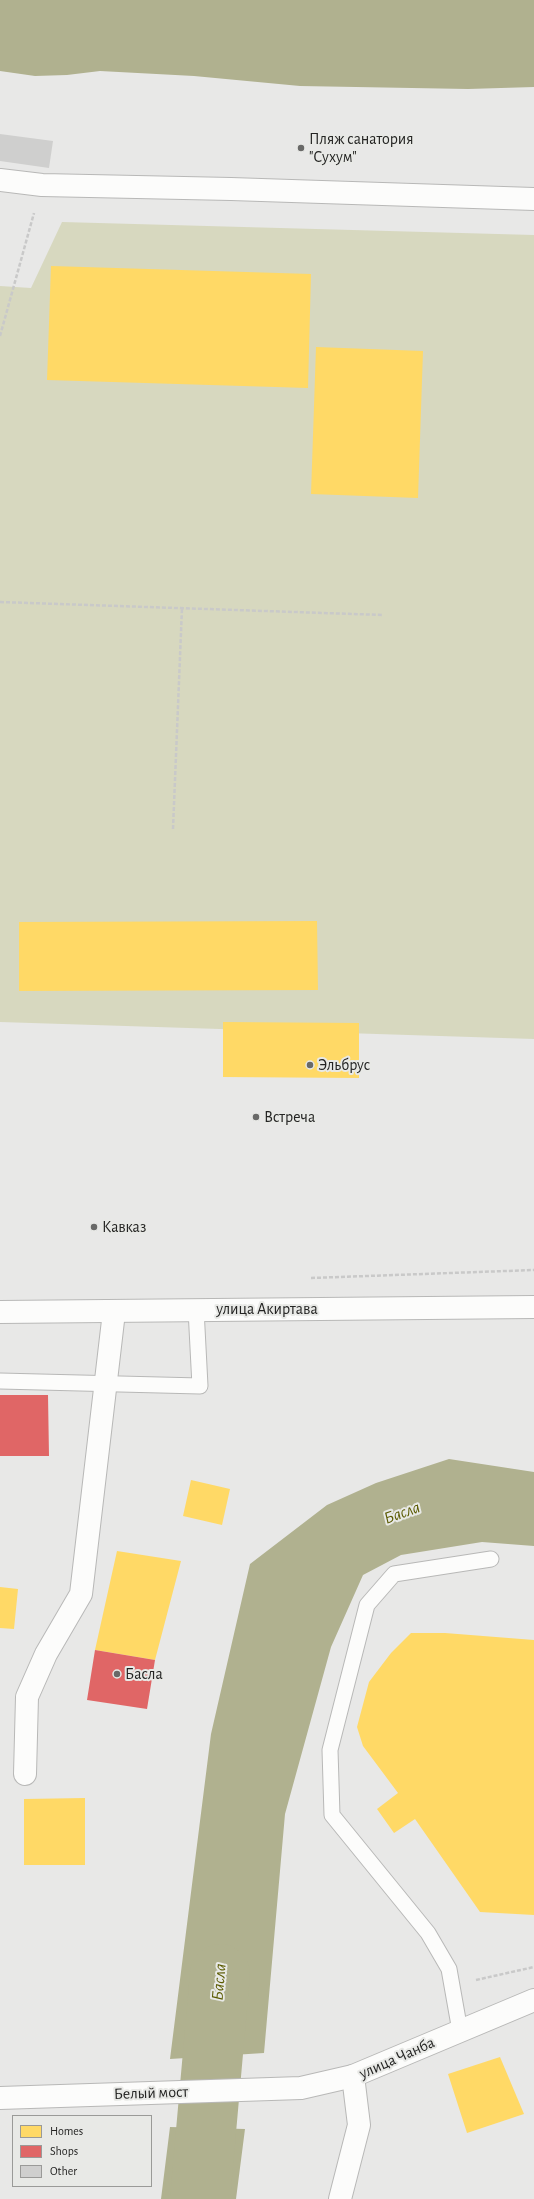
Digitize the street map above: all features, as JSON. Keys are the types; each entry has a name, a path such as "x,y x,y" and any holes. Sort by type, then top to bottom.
{"main road":[{"path":"0,180 42,185 231,188 534,199"},
{"name":"улица Акиртава","path":"0,1312 534,1307"},
{"path":"25,1774 27,1697 46,1654 80,1594 114,1312"},
{"name":"улица Чанба","path":"340,2199 359,2125 353,2076 534,2000"},
{"name":"Белый мост","path":"0,2098 301,2088 353,2076"}],"lane":[{"path":"0,1381 200,1386 196,1309"},
{"path":"460,2031 449,1969 428,1933 332,1816 330,1750 367,1605 394,1574 491,1559"}],"path":[{"path":"0,336 42,185"},
{"path":"0,602 383,615"},
{"path":"173,829 182,608"},
{"path":"452,1986 534,1967"}],"shaded area":[{"path":"62,222 534,235 534,1039 0,1022 0,286 31,288"}],"water":[{"path":"0,0 534,0 534,87 468,89 300,86 194,76 100,71 67,75 35,76 0,71"},
{"path":"449,1459 534,1472 534,1546 482,1542 401,1555 363,1575 331,1647 285,1814 264,2053 170,2059 211,1734 250,1564 327,1505 376,1483"},
{"path":"170,2127 245,2129 236,2199 161,2199"}],"building: Homes":[{"path":"51,266 311,274 308,388 47,380"},
{"path":"316,347 423,351 418,498 311,494"},
{"path":"317,921 318,990 19,991 19,922"},
{"path":"223,1022 359,1023 359,1078 223,1077"},
{"path":"191,1480 230,1489 222,1525 183,1516"},
{"path":"117,1551 181,1561 155,1660 95,1650"},
{"path":"0,1587 18,1589 14,1629 0,1628"},
{"path":"411,1633 445,1633 534,1640 534,1915 480,1912 415,1819 394,1833 377,1809 398,1793 363,1746 357,1727 369,1682 391,1653"},
{"path":"85,1798 85,1865 24,1865 24,1799"},
{"path":"500,2057 524,2114 467,2133 448,2074"}],"building: Shops":[{"path":"0,1395 48,1395 49,1456 0,1456"},
{"path":"95,1650 155,1660 147,1709 87,1700"}],"building: Other":[{"path":"0,134 53,141 49,168 0,161"}],"waterway":[{"name":"Басла","path":"200,2199 220,1974"}],"place":[{"name":"Пляж санатория \"Сухум\"","path":"301,148"},
{"name":"Эльбрус","path":"310,1065"},
{"name":"Встреча","path":"256,1117"},
{"name":"Кавказ","path":"94,1227"},
{"name":"Басла","path":"117,1674"}]}
